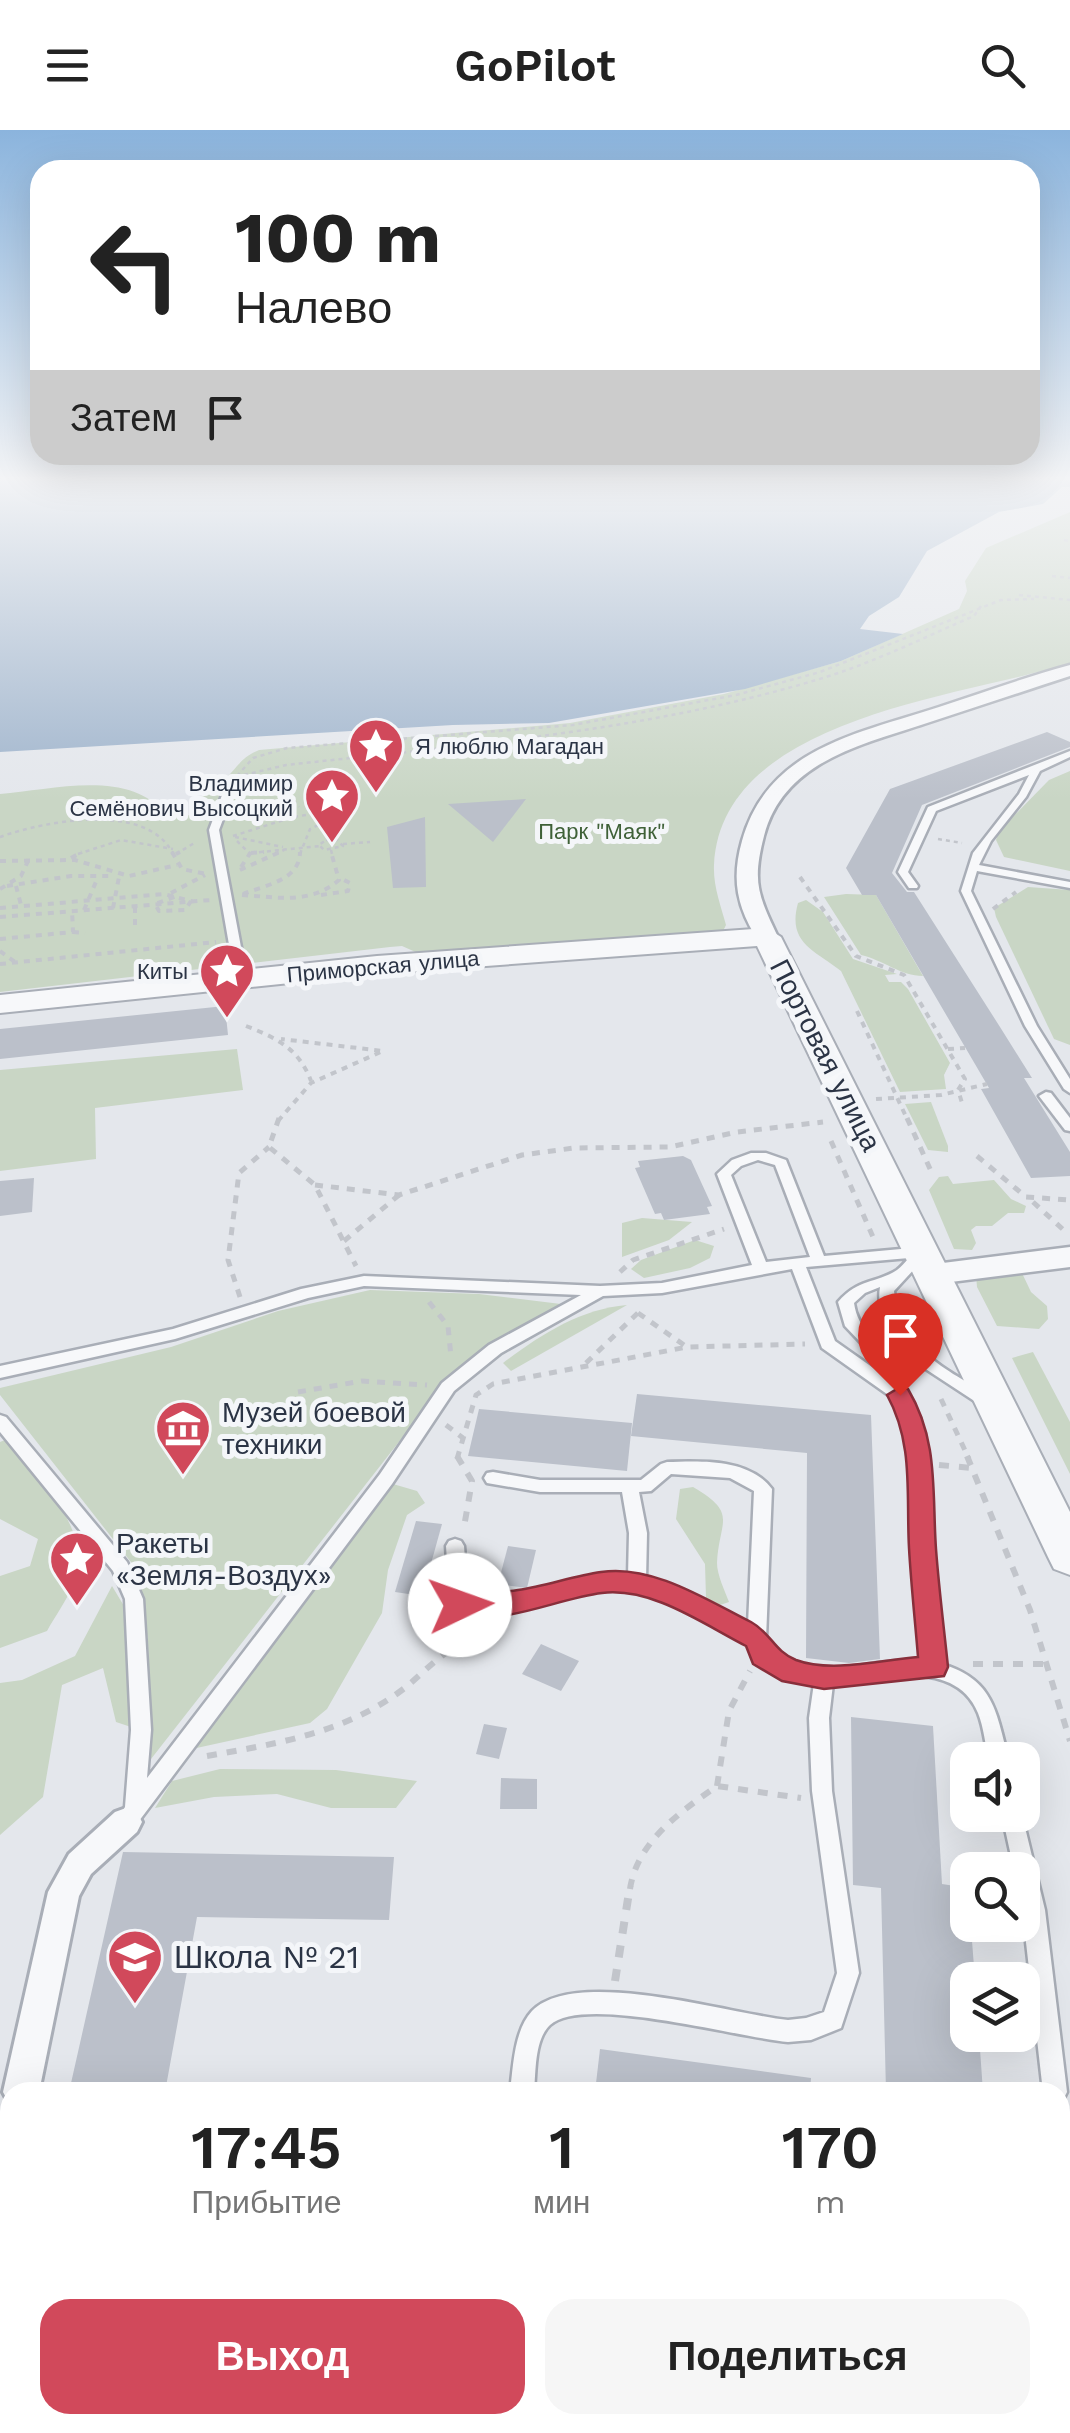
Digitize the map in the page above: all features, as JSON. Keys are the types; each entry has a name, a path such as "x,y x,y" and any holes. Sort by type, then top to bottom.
{"street":[{"name":"Портовая улица","path":"1070,670 834,748 784,780 761,808 744,872 747,896 919,1267 999,1408 1070,1557"},
{"name":"Приморская улица","path":"0,1004 241,979 767,937"},
{"path":"919,1267 1070,1257"},
{"path":"23,2082 64,1892 80,1864 130,1814"}],"lane":[{"path":"913,886 902,872 932,810 1070,754"},
{"path":"1036,769 1026,790 979,846 966,880 970,903 1031,1026 1070,1089"},
{"path":"232,785 214,830 241,979"},
{"path":"973,867 1070,884"},
{"path":"1046,1096 1070,1127"},
{"path":"761,1268 724,1174 750,1156 774,1158 781,1164 818,1260"},
{"path":"0,1372 175,1334 364,1281 600,1291 662,1288 818,1260 881,1256 919,1267"},
{"path":"797,1263 828,1344 900,1395 912,1418 922,1464 922,1546 934,1667"},
{"path":"919,1267 886,1290 886,1312 905,1345 999,1408"},
{"path":"919,1267 860,1289 846,1302 846,1315 860,1337 884,1350 924,1361"},
{"path":"130,1814 386,1479 448,1387 496,1349 600,1291"},
{"path":"0,1421 120,1566 134,1599 140,1730 130,1814"},
{"path":"493,1478 540,1486 645,1486 667,1468 749,1475 763,1489 760,1647"},
{"path":"629,1486 638,1532 637,1584"},
{"path":"455,1546 460,1605 518,1602 604,1582 637,1584 685,1602 760,1647 792,1672 824,1677 934,1667 953,1673 984,1703 994,1742"},
{"path":"523,2082 527,2054 540,2018 562,2004 611,2004 788,2032 833,2020 848,1973 823,1800 819,1718 824,1677"},
{"path":"1016,1832 1034,1910 1053,2082"}],"path":[{"path":"1019,595 1034,599"},
{"path":"232,785 253,758 287,748 573,726 736,695 848,662 1001,600 1070,600"},
{"path":"232,785 264,769 593,727 718,704 871,660 974,616 981,606"},
{"path":"232,785 284,795 299,807"},
{"path":"285,849 264,841 228,838 300,815 353,809"},
{"path":"251,853 320,846 334,840 353,809"},
{"path":"241,896 291,874 300,864 300,848 314,825 353,809"},
{"path":"0,837 39,822 107,822 156,834 175,852 176,864"},
{"path":"256,827 264,841"},
{"path":"919,835 979,846"},
{"path":"69,860 102,841 123,838 175,852 205,840"},
{"path":"334,840 343,844"},
{"path":"320,846 331,850 343,844 370,842"},
{"path":"232,870 266,862 285,849"},
{"path":"234,896 300,899 348,891 350,884 339,878 331,850"},
{"path":"0,889 21,876 28,860"},
{"path":"0,861 69,860 118,875"},
{"path":"7,886 71,876 118,875 176,864 210,874 168,894"},
{"path":"112,908 118,875"},
{"path":"84,910 98,877"},
{"path":"800,877 856,956 904,975 965,1079 987,1084 898,1098"},
{"path":"318,894 339,878"},
{"path":"16,886 21,905"},
{"path":"0,908 168,894 191,904"},
{"path":"154,906 161,898 178,896"},
{"path":"0,917 191,904 214,899"},
{"path":"135,907 135,929"},
{"path":"72,910 73,932"},
{"path":"0,939 85,933"},
{"path":"0,964 220,942"},
{"path":"0,951 15,962"},
{"path":"857,1011 931,1171"},
{"path":"244,1312 228,1260 238,1172 269,1147 272,1131 310,1081 322,1072 382,1051 280,1039 246,1026"},
{"path":"280,1039 305,1063 310,1081"},
{"path":"948,1048 965,1048"},
{"path":"958,1090 965,1079"},
{"path":"958,1090 964,1106"},
{"path":"818,1112 881,1256"},
{"path":"343,1242 399,1195 522,1155 574,1148 670,1147 737,1132 823,1122"},
{"path":"269,1147 315,1185 364,1281"},
{"path":"977,1156 1008,1190 1033,1202 1070,1236"},
{"path":"315,1185 399,1195"},
{"path":"1033,1202 1070,1200"},
{"path":"600,1291 632,1260 743,1223"},
{"path":"585,1364 662,1288"},
{"path":"298,1392 319,1384 371,1379 448,1387 454,1337 438,1310 426,1300"},
{"path":"638,1313 686,1346"},
{"path":"455,1546 468,1517 472,1481 456,1461 476,1395 492,1384 686,1346 828,1344"},
{"path":"924,1361 974,1468 1050,1664 1070,1742"},
{"path":"922,1464 974,1468"},
{"path":"162,1771 224,1750 295,1741 358,1718 400,1692 452,1648 482,1639 518,1602"},
{"path":"716,1786 735,1690 760,1647"},
{"path":"978,1662 1050,1664"},
{"path":"611,2004 634,1862 681,1811 716,1786 823,1800"}],"green space":[{"name":"Парк \"Маяк\"","path":"966,585 1070,585 1070,663 855,721 802,745 758,775 727,815 714,865 726,925 723,931 420,954 402,946 390,947 0,992 0,794 67,786 113,787 152,801 167,817 190,815 204,795 259,750 570,723 724,694 841,661 959,609"},
{"path":"1070,771 1070,871 1004,857 996,840 999,831 1049,780"},
{"path":"1028,887 1070,890 1070,1045 1054,1039 996,917 994,908"},
{"path":"876,895 923,976 861,955 824,897"},
{"path":"806,900 823,912 853,959 897,974 885,975 889,982 901,982 908,989 950,1063 944,1075 946,1089 900,1092 841,971 800,937 796,928 798,903"},
{"path":"237,1049 243,1090 95,1108 96,1159 0,1171 0,1070"},
{"path":"931,1102 948,1152 928,1150 905,1104"},
{"path":"948,1176 953,1184 994,1180 1011,1199 1026,1206 1024,1213 1008,1213 992,1226 976,1226 971,1230 976,1243 972,1250 954,1249 929,1190 939,1177"},
{"path":"642,1218 692,1222 669,1240 622,1257 622,1223"},
{"path":"695,1240 714,1246 710,1258 690,1268 644,1278 631,1269 641,1260"},
{"path":"1021,1271 1031,1292 1047,1306 1048,1319 1039,1329 997,1326 977,1287 976,1275"},
{"path":"370,1290 479,1294 561,1304 452,1374 151,1759 148,1641 138,1571 0,1395 0,1388 171,1347 278,1311"},
{"path":"627,1305 511,1371 503,1363 561,1325 593,1312"},
{"path":"1033,1352 1070,1422 1070,1474 1012,1358"},
{"path":"5,1440 59,1505 76,1542 78,1561 74,1582 47,1631 0,1648 0,1576 30,1566 38,1539 0,1519 0,1442"},
{"path":"393,1484 417,1491 425,1503 407,1515 388,1570 382,1613 327,1709 310,1723 192,1749"},
{"path":"693,1487 716,1504 723,1519 717,1568 729,1602 720,1605 706,1598 705,1564 676,1519 680,1489"},
{"path":"112,1586 124,1606 134,1728 116,1722 103,1668 62,1685 43,1797 0,1835 0,1683 22,1680 75,1656"},
{"path":"220,1769 336,1770 417,1781 396,1808 331,1808 277,1794 214,1797 155,1808 172,1781"}],"water":[{"path":"0,585 906,585 899,597 869,616 860,629 903,634 841,661 745,689 549,723 453,725 0,752"}],"building":[{"path":"1047,732 1070,742 1070,747 922,805 892,873 907,892 914,892 1032,1078 1024,1078 1070,1152 1070,1176 1031,1178 981,1089 989,1088 876,895 862,895 846,868 890,789"},
{"path":"526,799 493,842 448,804"},
{"path":"425,817 426,887 393,888 387,827"},
{"path":"225,1006 228,1035 0,1059 0,1029"},
{"path":"683,1156 691,1160 712,1206 707,1207 710,1214 664,1220 661,1213 655,1214 635,1168 640,1167 638,1161"},
{"path":"34,1178 32,1212 0,1216 0,1181"},
{"path":"637,1394 871,1415 880,1659 849,1663 806,1658 807,1453 631,1436"},
{"path":"479,1409 632,1423 627,1471 468,1456"},
{"path":"416,1521 442,1524 422,1596 395,1592"},
{"path":"508,1546 536,1550 527,1588 498,1584"},
{"path":"541,1644 579,1661 561,1691 522,1674"},
{"path":"851,1717 933,1726 942,1884 950,1885 950,1942 972,1942 974,1962 950,1962 950,2052 980,2052 982,2082 886,2082 881,1888 853,1885"},
{"path":"484,1724 507,1728 499,1759 476,1754"},
{"path":"501,1778 537,1779 537,1809 500,1809"},
{"name":"Школа № 21","path":"123,1852 394,1857 389,1920 197,1917 167,2082 71,2082"},
{"path":"600,2049 811,2078 811,2082 596,2082"}],"place":[{"name":"Я люблю Магадан","path":"376,795"},
{"name":"Владимир Семёнович Высоцкий","path":"332,845"},
{"name":"Киты","path":"227,1020"},
{"name":"Музей боевой техники","path":"183,1477"},
{"name":"Ракеты «Земля-Воздух»","path":"77,1608"},
{"name":"Школа № 21","path":"135,2006"}],"route":[{"path":"460,1605 518,1602 604,1582 637,1584 685,1602 758,1639 763,1656 792,1672 824,1677 934,1667 922,1546 922,1464 912,1418 900,1395"}]}
